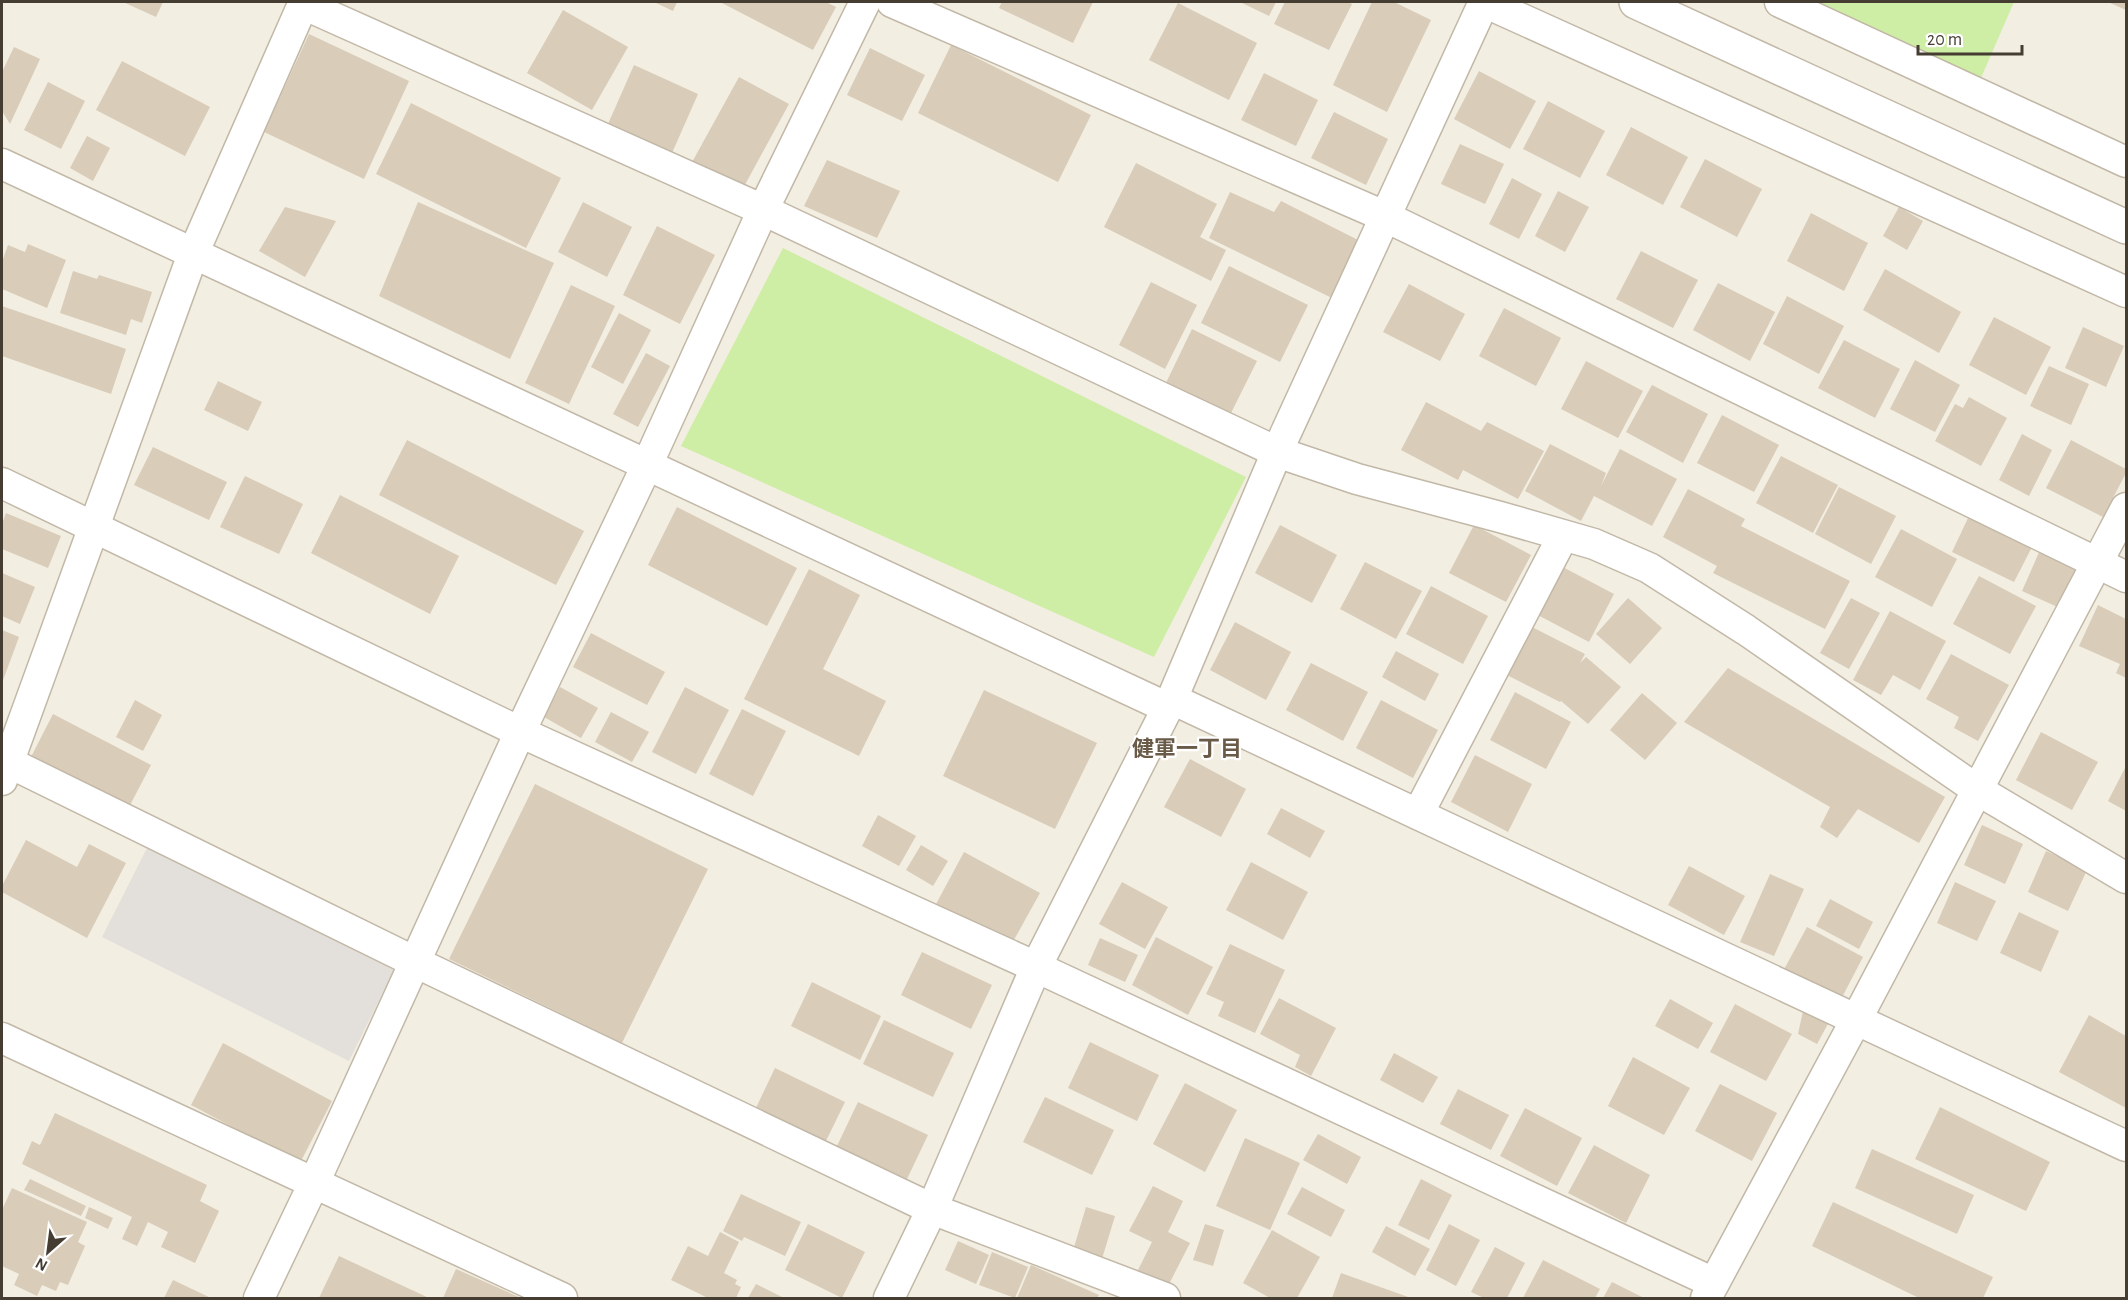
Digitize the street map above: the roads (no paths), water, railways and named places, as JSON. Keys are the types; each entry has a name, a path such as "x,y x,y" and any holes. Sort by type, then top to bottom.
{"street":[{"path":"259,1299 520,732 648,463 763,210 865,2"},
{"path":"892,2 1384,216 2127,577"},
{"path":"889,1299 933,1209 1036,967 1170,703 1277,452 1484,2 2127,292"},
{"path":"1636,2 2127,227"},
{"path":"1780,2 2127,162"},
{"path":"1165,1299 1121,1291 933,1209 415,962 5,771 193,254 303,3 763,210 1277,452 1357,479 1594,544 1649,568 1746,630 1977,789 2127,878"},
{"path":"2,164 1170,703 1418,814 2127,1146"},
{"path":"2,483 94,525 520,732 1036,967 1710,1291 2127,508"},
{"path":"1418,814 1563,536"},
{"path":"2,1038 562,1299"}],"district":[{"name":"健軍一丁目","path":"1187,748"}]}
